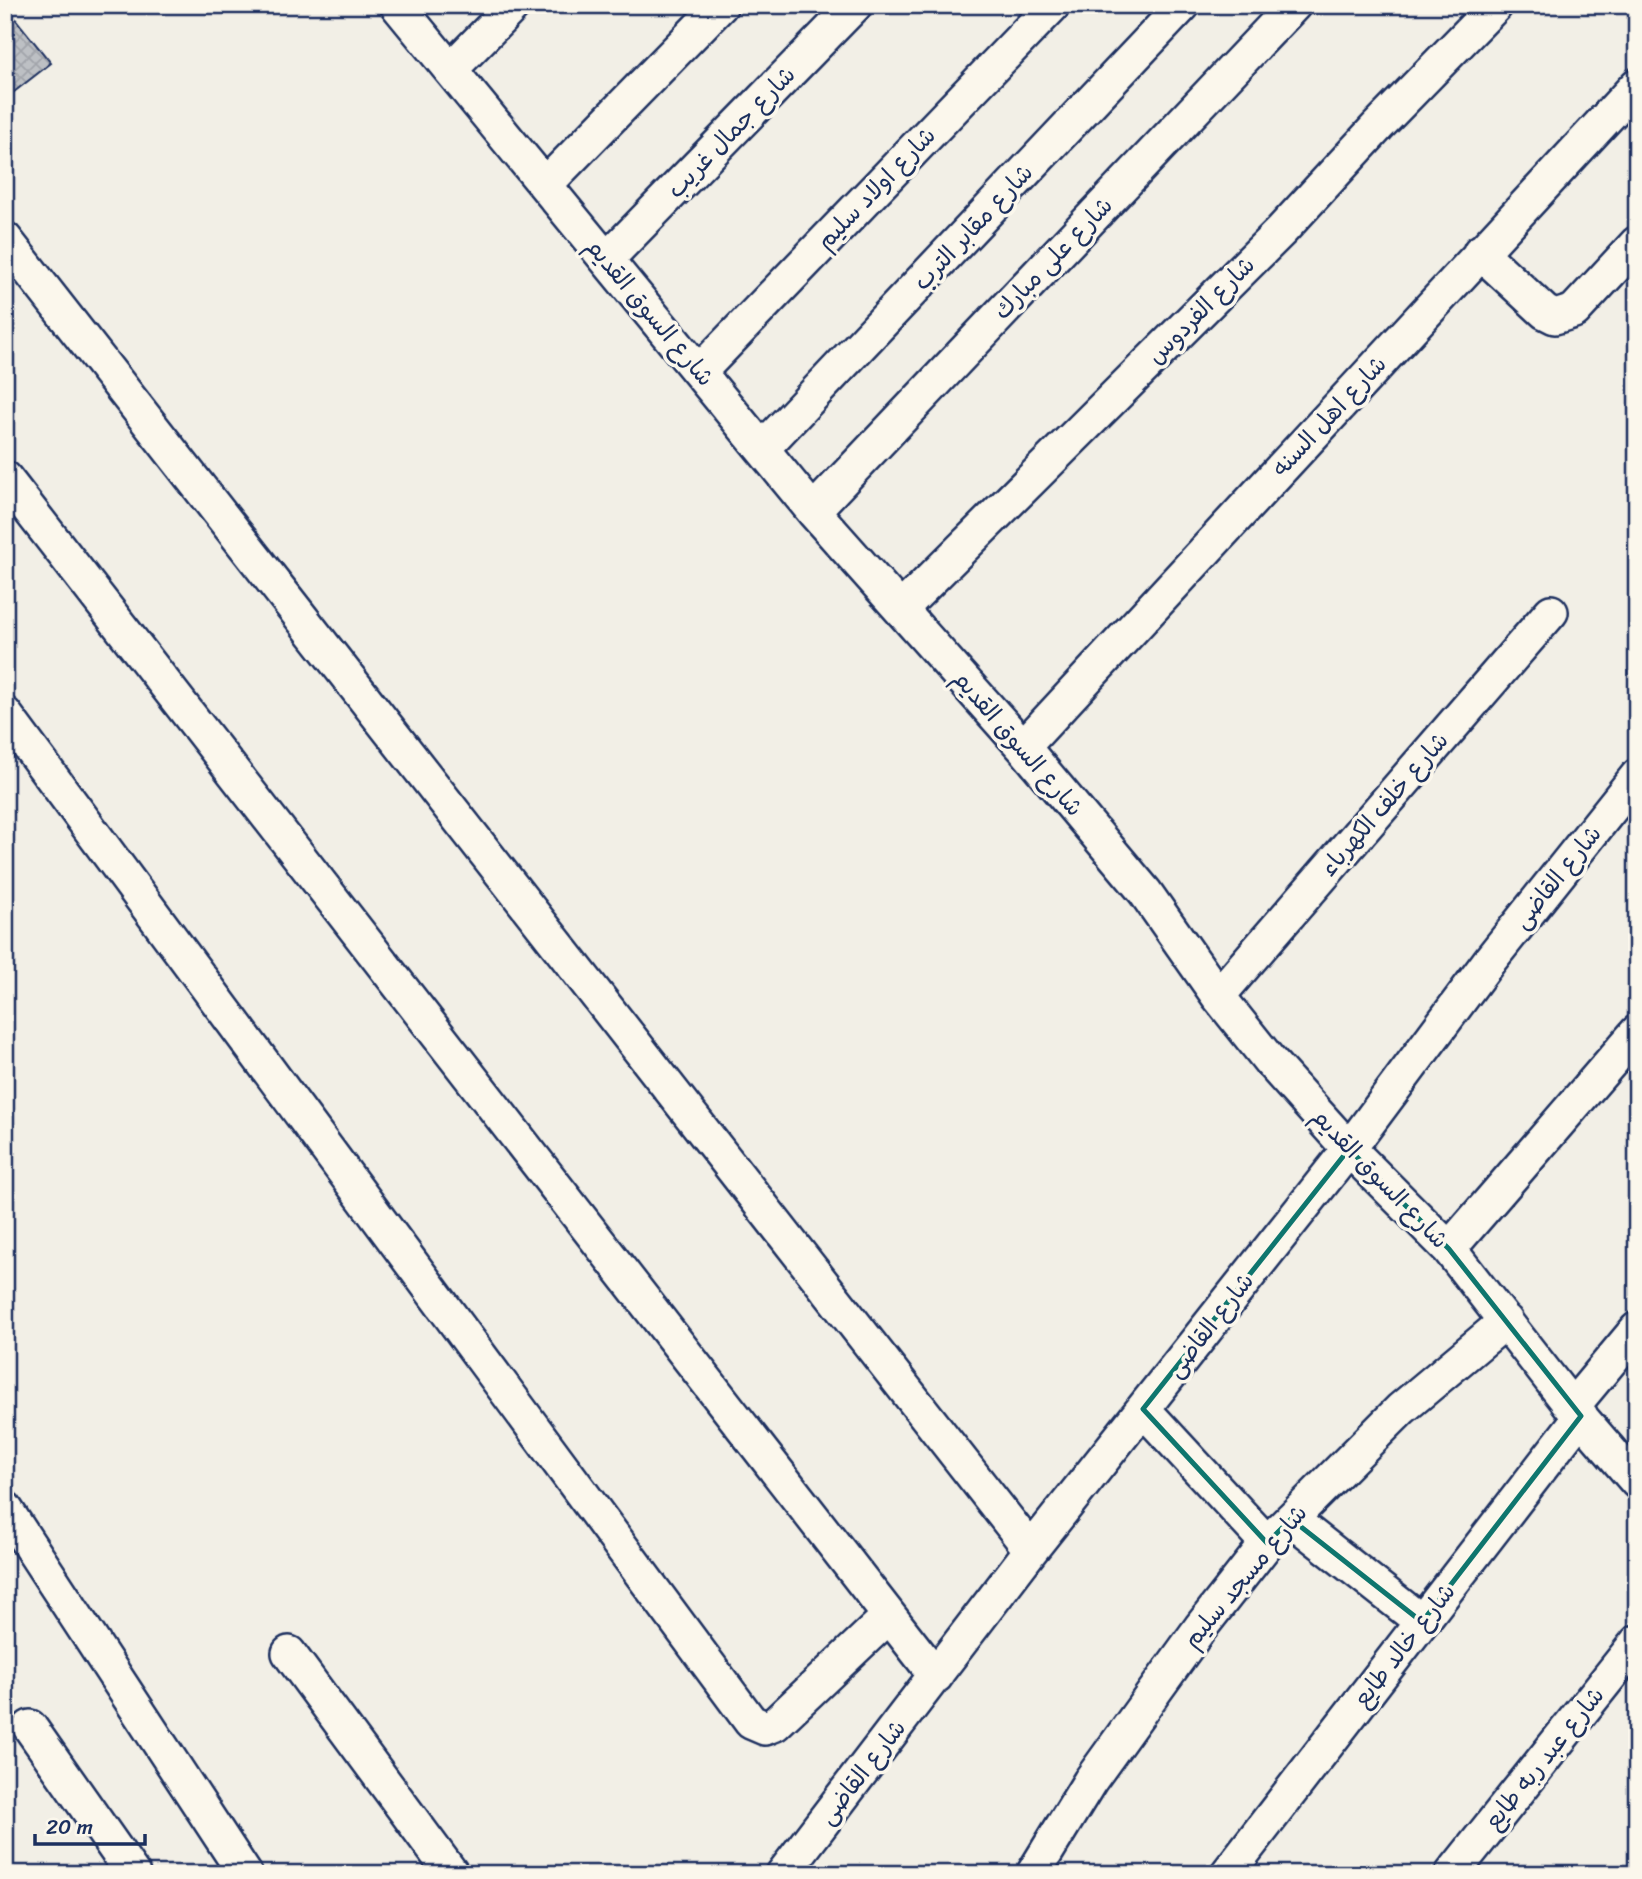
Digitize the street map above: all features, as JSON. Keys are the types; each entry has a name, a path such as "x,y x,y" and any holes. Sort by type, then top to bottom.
{"street":[{"name":"شارع السوق القديم","path":"397,5 813,511 1023,747 1146,892 1217,996 1269,1060 1349,1149 1449,1249 1576,1411 1637,1482"},
{"path":"452,69 514,5"},
{"path":"545,185 721,5"},
{"name":"شارع جمال غريب","path":"607,260 855,5"},
{"name":"شارع اولاد سليم","path":"700,371 1053,5"},
{"name":"شارع مقابر الترب","path":"763,448 1183,5"},
{"name":"شارع على مبارك","path":"813,511 1294,5"},
{"name":"شارع الفردوس","path":"901,610 1281,231 1496,5"},
{"name":"شارع اهل السنه","path":"1023,747 1637,85"},
{"path":"5,239 1031,1550"},
{"path":"1480,252 1545,313 1555,317 1574,311 1637,243"},
{"path":"5,478 936,1676"},
{"name":"شارع خلف الكهرباء","path":"1217,996 1551,612"},
{"path":"5,714 751,1722 765,1728 775,1724 889,1616"},
{"name":"شارع القاضى","path":"783,1874 1031,1550 1349,1149 1490,960 1637,776"},
{"path":"1449,1249 1637,1032"},
{"name":"شارع مسجد سليم","path":"1033,1874 1090,1781 1201,1627 1268,1543 1401,1409 1506,1321"},
{"name":"شارع خالد طايع","path":"1227,1874 1422,1622 1637,1329"},
{"path":"1143,1409 1268,1543"},
{"path":"5,1508 245,1874"},
{"path":"1291,1519 1422,1622"},
{"name":"شارع عبد ربه طايع","path":"1452,1874 1637,1642"},
{"path":"289,1653 452,1874"},
{"path":"30,1727 133,1874"}],"highlighted area":[{"path":"1349,1149 1449,1249 1581,1416 1422,1622 1291,1519 1267,1543 1143,1409"}],"building":[{"path":"5,6 51,63 5,99"}]}
